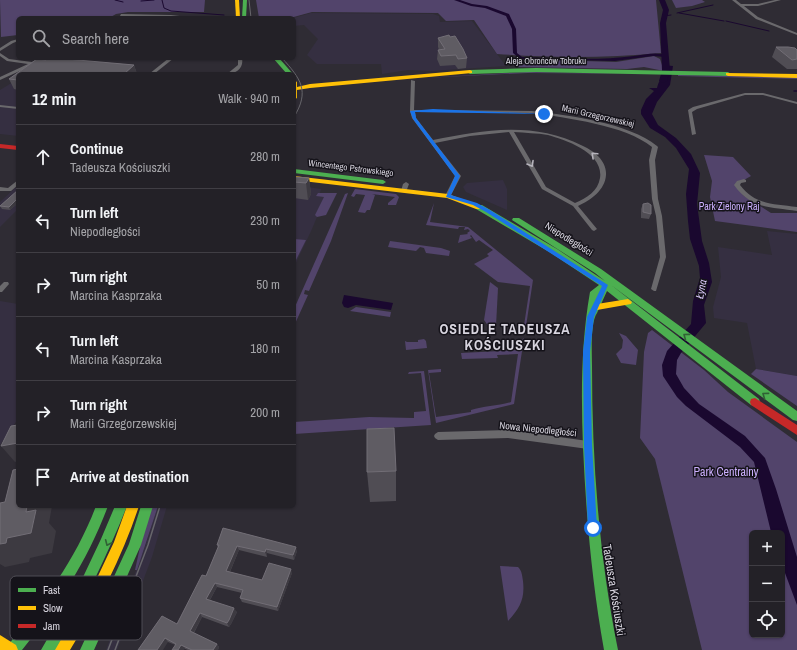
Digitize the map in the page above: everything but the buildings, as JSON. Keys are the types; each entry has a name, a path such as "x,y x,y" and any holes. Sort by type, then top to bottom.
{"main road":[{"path":"237,0 238,16"},
{"path":"244,0 244,16"},
{"path":"272,60 281,72"},
{"path":"278,60 288,72"},
{"name":"Aleja Obrońców Tobruku","path":"296,90 310,86 485,72 536,70 797,80"},
{"name":"Aleja Obrońców Tobruku","path":"296,91 413,83 487,76 537,74 653,75"},
{"name":"Aleja Obrońców Tobruku","path":"678,76 797,76"},
{"path":"0,140 16,141"},
{"path":"0,146 16,148"},
{"name":"Wincentego Pstrowskiego","path":"296,171 450,193"},
{"name":"Wincentego Pstrowskiego","path":"296,178 405,187"},
{"name":"Niepodległości","path":"450,193 480,201 508,215 545,237 662,324"},
{"name":"Niepodległości","path":"608,283 628,302 662,324"},
{"name":"Tadeusza Kościuszki","path":"591,317 608,283"},
{"name":"Tadeusza Kościuszki","path":"608,283 594,292 587,352 588,445 593,528 601,595 611,650"},
{"path":"597,307 628,302"},
{"path":"662,324 706,352 797,417"},
{"path":"662,324 697,356 770,413 797,431"},
{"path":"69,576 88,543 101,508"},
{"path":"92,576 120,508"},
{"path":"104,576 119,544 132,508"},
{"path":"121,576 135,544 146,508"},
{"path":"0,642 12,650 20,640"},
{"path":"48,650 54,640"},
{"path":"62,650 69,640"},
{"path":"87,650 92,640"}],"street":[{"path":"734,0 762,20 797,34"},
{"path":"741,5 779,0"},
{"path":"121,15 141,16"},
{"path":"0,50 16,41"},
{"path":"0,54 8,60 27,62 35,60"},
{"path":"0,79 35,60"},
{"path":"154,72 169,60"},
{"path":"232,72 240,66 240,60"},
{"path":"413,83 412,111 414,118 458,176 450,193"},
{"path":"694,134 690,111 694,108 740,95 754,94 797,103"},
{"path":"0,106 16,108"},
{"name":"Marii Grzegorzewskiej","path":"412,111 433,110 544,114 610,127 651,141 655,147 652,160 655,199 660,216 663,257 654,289"},
{"path":"432,142 476,134 511,130 542,132 561,137 590,151 599,160 604,170 602,184 586,201 575,205"},
{"path":"511,130 544,188 575,205 594,229"},
{"path":"744,181 739,182 737,185 745,196 768,207 797,209"},
{"path":"0,190 9,190 16,184"},
{"path":"0,290 6,284"},
{"name":"Nowa Niepodległości","path":"438,436 508,434 588,445"}],"shaded area":[{"path":"311,13 433,14 439,16 440,22 472,21 506,66 431,71 408,70 382,74 381,64 317,64 307,55 318,39 304,25 296,26 296,17"},
{"path":"16,80 16,136 0,134 0,90"},
{"path":"503,180 507,189 507,210 466,192 463,187 467,183"},
{"path":"296,185 321,189 320,193 327,193 296,263"},
{"path":"16,187 16,211 0,227 0,202"},
{"path":"767,231 797,234 797,376 756,369 747,323 714,318 713,307 721,277 718,247 772,255"},
{"path":"0,301 16,304 16,422 0,445"},
{"path":"157,508 166,508 152,557 142,584 142,576 134,576"},
{"path":"110,640 121,640 117,650 106,650"}],"green space":[{"path":"0,0 205,0 204,12 128,12 112,16 16,16 16,35 1,37"},
{"path":"256,0 656,0 661,53 579,57 497,54 474,20 446,21 438,13 312,12 296,16 259,16"},
{"path":"672,0 702,0 705,2 692,6 676,8"},
{"path":"654,56 660,59 664,71 644,67 627,69 518,67 517,64 539,64 538,61 518,59 616,62"},
{"path":"527,72 653,74 528,73 422,78"},
{"path":"678,76 797,77 797,79"},
{"name":"Park Zielony Raj","path":"704,155 733,157 751,176 735,185 744,196 771,213 797,213 797,232 715,221 710,197 712,181"},
{"path":"355,189 396,194 399,197 396,205 388,205 388,203 395,197 372,194 375,195 370,210 367,210 365,213 358,212 365,195 356,194 354,197 351,196"},
{"path":"318,193 337,193 326,215 317,217 315,215 324,197 316,196"},
{"path":"348,193 331,241 309,291 305,290 304,294 308,295 296,322 296,304 345,194"},
{"path":"434,203 430,222 468,227 533,280 525,333 520,334 523,332 530,286 498,282 474,264 489,256 487,254 493,250 479,240 476,242 471,235 470,236 472,238 458,243 460,235 468,234 467,233 470,231 468,229 464,230 465,227 459,227 458,229 426,225"},
{"path":"296,239 306,240 296,260"},
{"path":"390,241 441,248 450,251 449,256 426,253 424,248 420,247 416,251 388,247"},
{"path":"490,282 498,288 496,326 489,327 484,320"},
{"path":"356,307 391,312 390,317 350,311"},
{"name":"Park Centralny","path":"652,330 704,370 728,392 797,442 797,650 702,650 655,459 640,438 644,352 648,333"},
{"path":"619,333 626,336 638,350 636,365 621,363 616,354 622,348 623,340"},
{"path":"524,338 514,404 436,423 428,370 441,369 441,372 429,373 436,417 471,412 471,410 511,402 518,354 497,355 498,358 462,359 461,353 520,350 521,341"},
{"path":"424,339 426,341 427,348 406,350 405,341 418,342 418,340"},
{"path":"756,369 797,376 797,406 751,374"},
{"path":"424,371 431,425 296,434 296,422 369,417 414,418 414,412 426,411 421,373 408,374 409,372"},
{"path":"151,508 157,508 137,570 135,570"},
{"path":"500,566 518,567 523,581 521,603 516,612 508,621"}],"water":[{"path":"662,65 673,66 670,85 657,102 652,114 658,125 676,138 691,154 700,173 697,204 702,241 709,263 712,282 704,305 706,323 681,353 677,360 676,374 684,388 699,404 745,436 765,458 797,557 797,605 785,573 785,530 771,530 754,462 740,447 686,406 677,397 663,376 662,365 667,351 691,324 693,301 700,278 699,266 690,239 688,221 686,194 689,169 676,148 665,137 650,128 641,114 641,110 646,99 654,91 649,88 657,88 663,68"},
{"path":"344,295 393,303 391,310 356,305 348,308 344,307 342,303"}],"waterway":[{"path":"115,0 123,2"},
{"path":"141,1 154,0"},
{"path":"162,0 164,8 171,11 224,15"},
{"path":"456,0 472,5 486,7 508,15 514,29 515,53 521,58 615,60 653,55 665,56"},
{"name":"Łyna","path":"662,0 666,10 663,23 666,70 663,81"},
{"path":"677,13 713,5"},
{"path":"679,13 724,21"},
{"name":"Łyna","path":"664,16 671,15"},
{"path":"726,21 769,31"}],"tram line":[{"path":"249,0 251,16"},
{"path":"284,60 294,72"},
{"path":"296,76 302,92 302,100 296,113"},
{"path":"136,576 159,508"},
{"path":"108,650 112,640"},
{"path":"115,650 119,640"}],"traffic: fast":[{"path":"244,16 245,0"},
{"path":"278,60 288,72"},
{"path":"470,72 536,70 728,74"},
{"path":"296,171 383,182"},
{"path":"479,207 554,251 605,285 755,402"},
{"path":"516,220 598,271 797,417"},
{"path":"610,282 594,292 589,327 587,378 589,459 595,541 611,650"},
{"path":"593,313 605,285"},
{"path":"69,576 86,546 101,508"},
{"path":"90,576 106,544 120,508"},
{"path":"121,576 135,545 146,508"},
{"path":"13,650 21,640"},
{"path":"48,650 54,640"},
{"path":"87,650 92,640"}],"traffic: slow":[{"path":"237,0 238,16"},
{"path":"296,89 310,86 470,72"},
{"path":"728,74 797,76"},
{"path":"296,178 448,196 479,207"},
{"path":"597,307 628,302"},
{"path":"104,576 127,525 132,508"},
{"path":"62,650 68,640"},
{"path":"0,642 11,650"}],"traffic: jam":[{"path":"0,146 16,148"},
{"path":"755,402 797,431"}],"district":[{"name":"OSIEDLE TADEUSZA KOŚCIUSZKI","path":"505,338"}],"route":[{"path":"544,114 532,112 412,111 414,118 454,168 458,176 448,196 475,204 511,224 605,285 597,307 591,317 587,352 587,420 593,528"}]}
